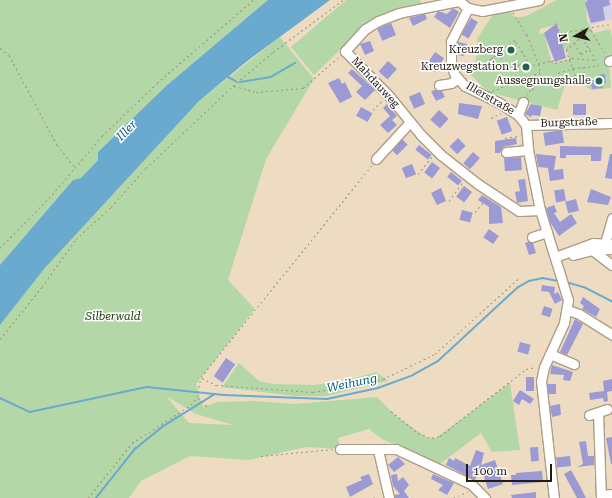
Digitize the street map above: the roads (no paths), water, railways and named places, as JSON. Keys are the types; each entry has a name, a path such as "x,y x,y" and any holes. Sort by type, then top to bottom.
{"street":[{"path":"458,1 468,8 482,11 539,0"},
{"name":"Mahdauweg","path":"458,1 399,13 378,21 365,29 345,51 388,95 410,122 438,151 468,176 519,211 540,210"},
{"name":"Illerstraße","path":"468,8 451,42 451,65 457,78 465,86 518,115 526,125"},
{"path":"438,85 451,83 457,78"},
{"path":"518,115 523,102"},
{"path":"376,159 410,122"},
{"name":"Burgstraße","path":"526,125 612,123"},
{"path":"526,125 528,150 540,210 566,287 568,310 544,367 542,398 554,498"},
{"path":"506,152 528,150"},
{"path":"610,246 612,218"},
{"path":"532,237 547,232"},
{"path":"556,259 593,243 610,246"},
{"path":"556,259 610,246"},
{"path":"592,250 612,265"},
{"path":"568,310 579,314 612,335"},
{"path":"550,354 574,364"},
{"path":"607,409 593,414 601,497 612,494"},
{"path":"340,449 396,449 478,489 485,498"},
{"path":"378,450 389,498"}],"water":[{"name":"Iller","path":"268,0 330,0 246,62 199,101 44,269 0,325 0,265 73,180 81,178 98,160 98,152 166,86"}],"waterway":[{"path":"240,82 271,77 295,63"},
{"path":"228,77 236,81"},
{"name":"Weihung","path":"0,398 30,412 147,387 224,395 327,399 378,388 413,375 438,361 517,288 529,281 543,278 558,281"},
{"name":"Weihung","path":"566,282 584,287 612,301"},
{"name":"Weihung","path":"96,498 135,449 162,427 215,394"}],"place":[{"name":"Kreuzberg","path":"511,50"},
{"name":"Kreuzwegstation 1","path":"526,67"},
{"name":"Aussegnungshalle","path":"599,81"}],"park label":[{"name":"Silberwald","path":"113,317"}]}
